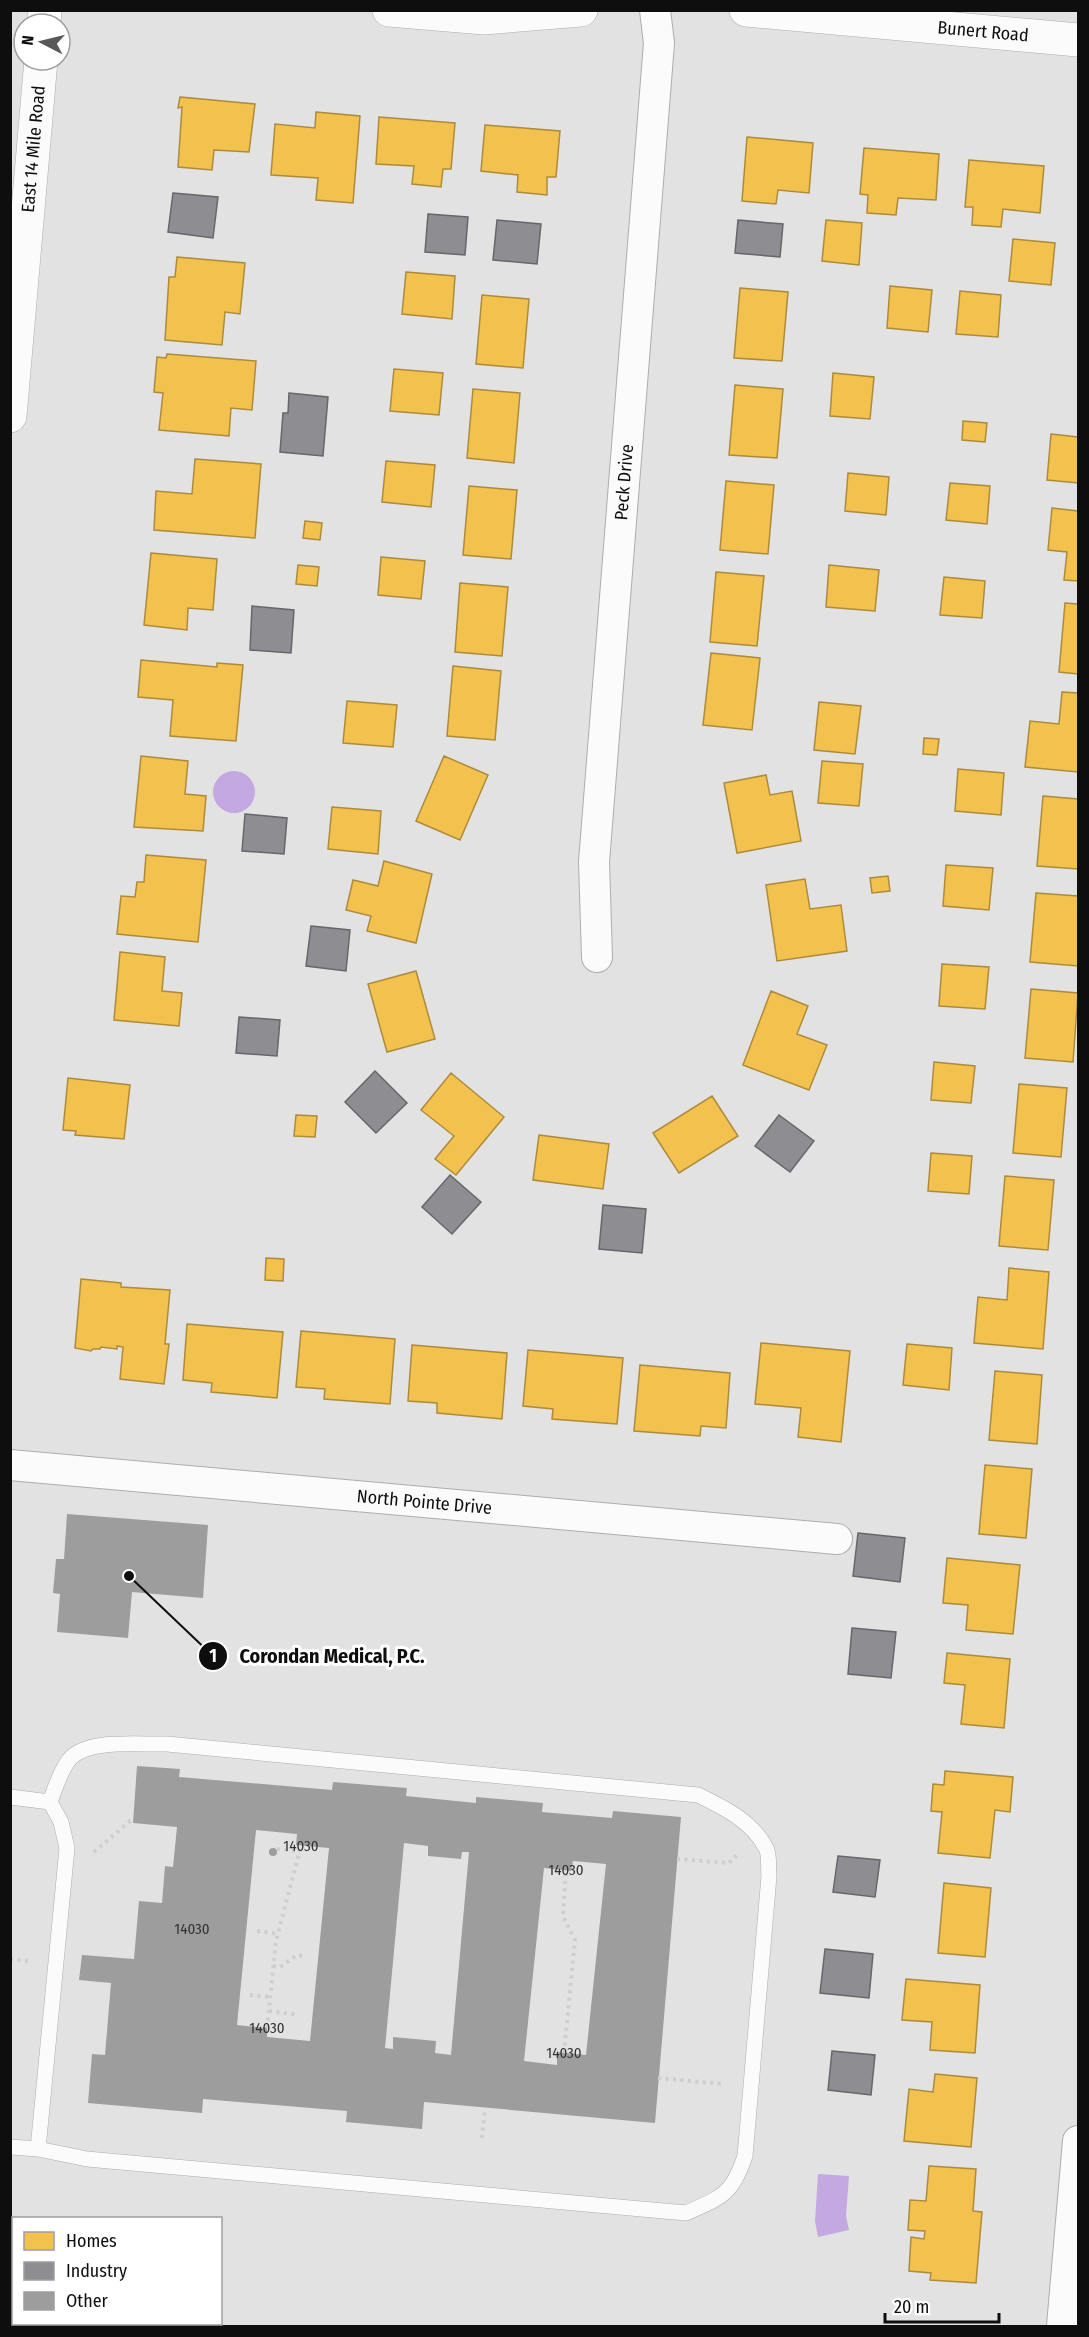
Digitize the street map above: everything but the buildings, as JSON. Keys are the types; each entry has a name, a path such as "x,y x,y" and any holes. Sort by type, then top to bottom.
{"street":[{"path":"389,10 484,18 581,10"},
{"name":"Peck Drive","path":"597,957 594,862 659,43 654,10"},
{"name":"Bunert Road","path":"746,10 1078,40"},
{"name":"East 14 Mile Road","path":"10,416 39,72"},
{"name":"North Pointe Drive","path":"10,1465 837,1539"},
{"path":"1062,2326 1078,2141"}],"lane":[{"path":"10,2147 38,2149 87,2159 686,2213 720,2198 737,2179 745,2157 769,1876 767,1849 757,1835 728,1809 698,1795 167,1744 101,1745 79,1751 68,1761 50,1802"},
{"path":"10,1797 50,1802"},
{"path":"38,2149 67,1848 61,1822 50,1802"}],"path":[{"path":"89,1856 130,1821 133,1821"},
{"path":"267,2028 278,1934 302,1846"},
{"path":"677,1858 729,1863 744,1848"},
{"path":"277,1849 300,1852"},
{"path":"564,2053 575,1940 563,1916 566,1870"},
{"path":"256,1931 278,1934"},
{"path":"273,1966 280,1967 297,1955 304,1956"},
{"path":"10,1959 39,1962"},
{"path":"250,1995 270,1997"},
{"path":"269,2011 298,2015"},
{"path":"658,2078 731,2085"},
{"path":"482,2138 485,2108"}],"shaded area":[{"path":"234,771 249,777 255,792 249,807 234,813 219,807 213,792 219,777"},
{"path":"818,2174 849,2176 846,2216 849,2230 818,2237 815,2221"}],"place":[{"name":"Corondan Medical, P.C.","path":"129,1576"}]}
